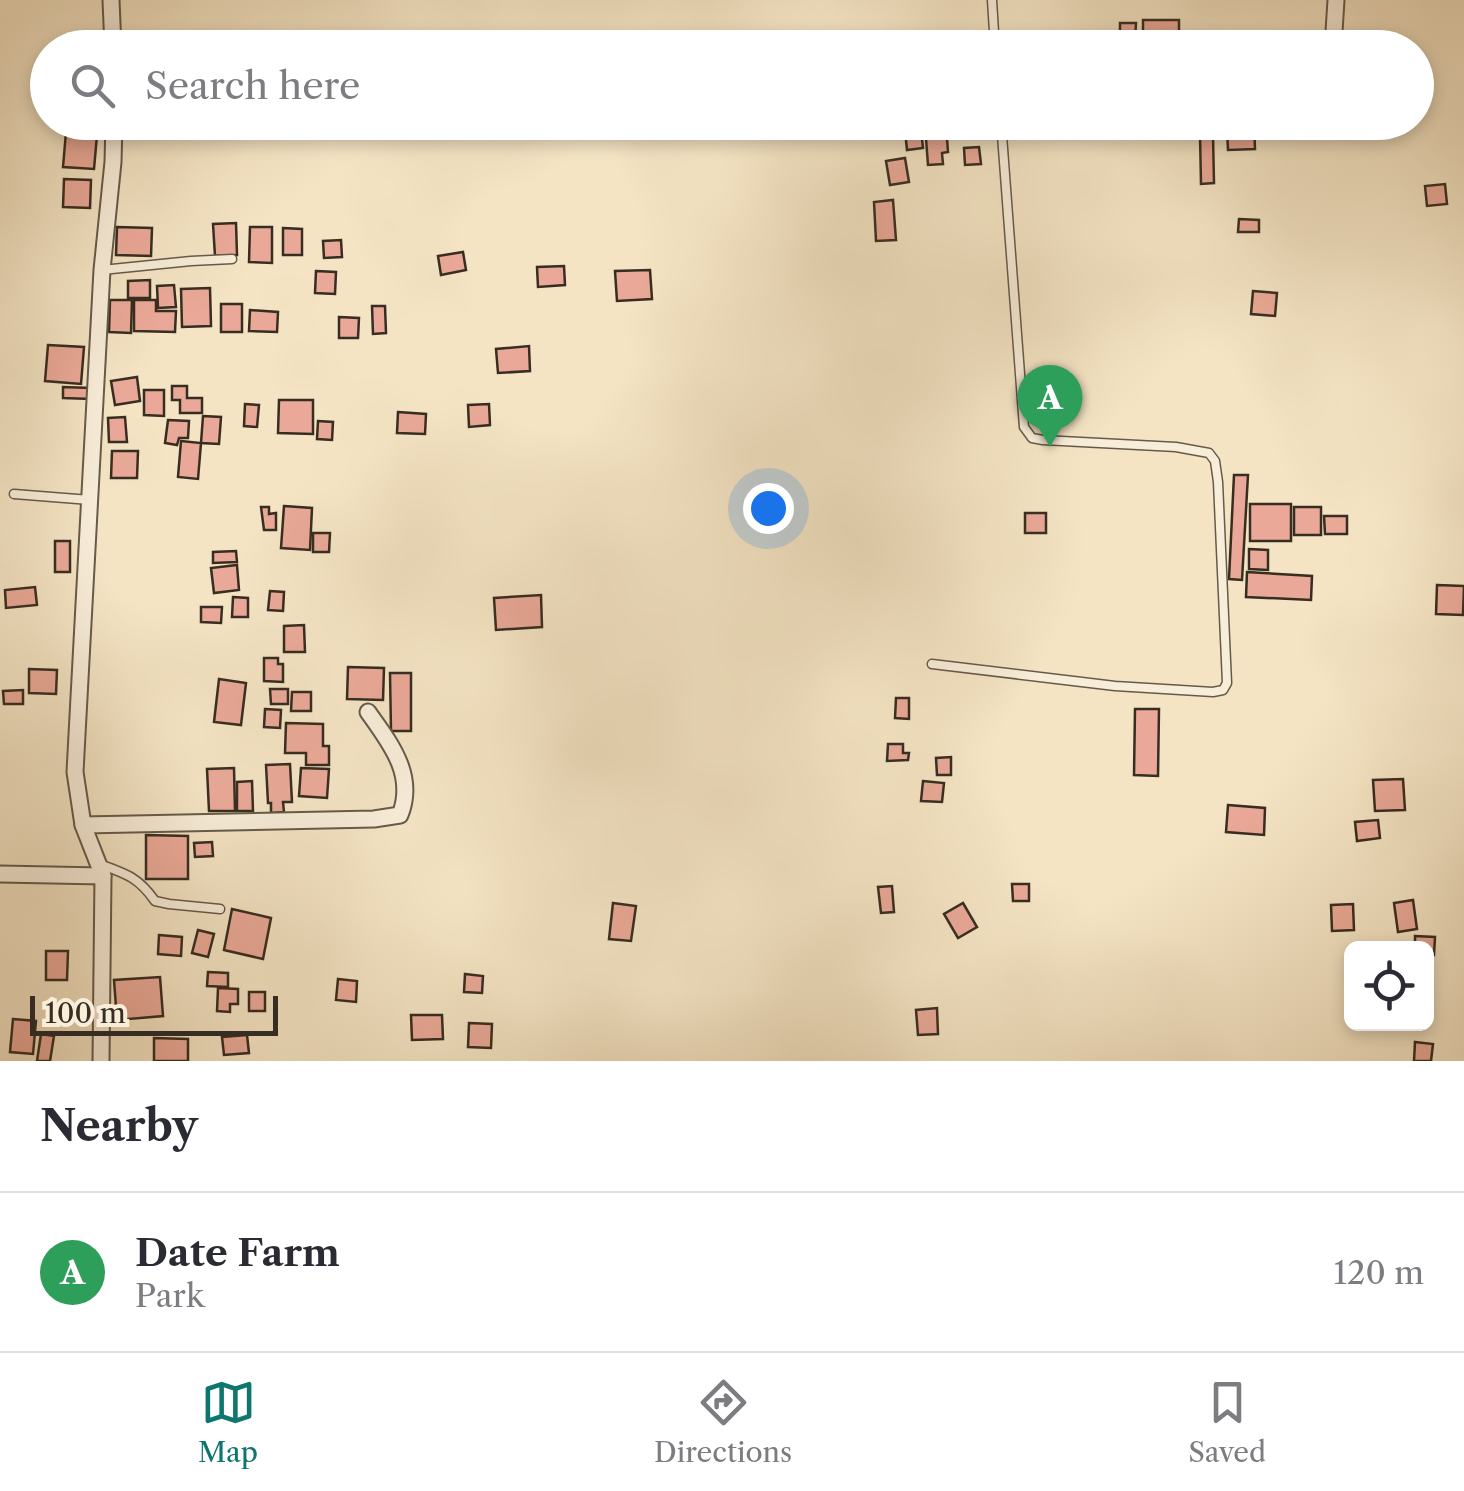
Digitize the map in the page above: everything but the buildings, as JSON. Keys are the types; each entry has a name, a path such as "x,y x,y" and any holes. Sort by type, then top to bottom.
{"street":[{"path":"111,0 112,30"},
{"path":"1334,30 1336,0"},
{"path":"101,1061 100,870 83,825 75,772 102,270 114,140"},
{"path":"83,825 374,819 400,815 406,802 399,758 368,712"},
{"path":"0,874 100,870"}],"lane":[{"path":"992,0 994,30"},
{"path":"932,664 1174,690 1213,692 1223,690 1227,683 1216,461 1209,453 1176,447 1043,440 1032,438 1024,427 1002,140"},
{"path":"102,270 232,258"},
{"path":"14,494 90,500"},
{"path":"100,870 130,875 144,884 155,900 220,909"}],"place":[{"name":"Date Farm","path":"1050,447"}]}
